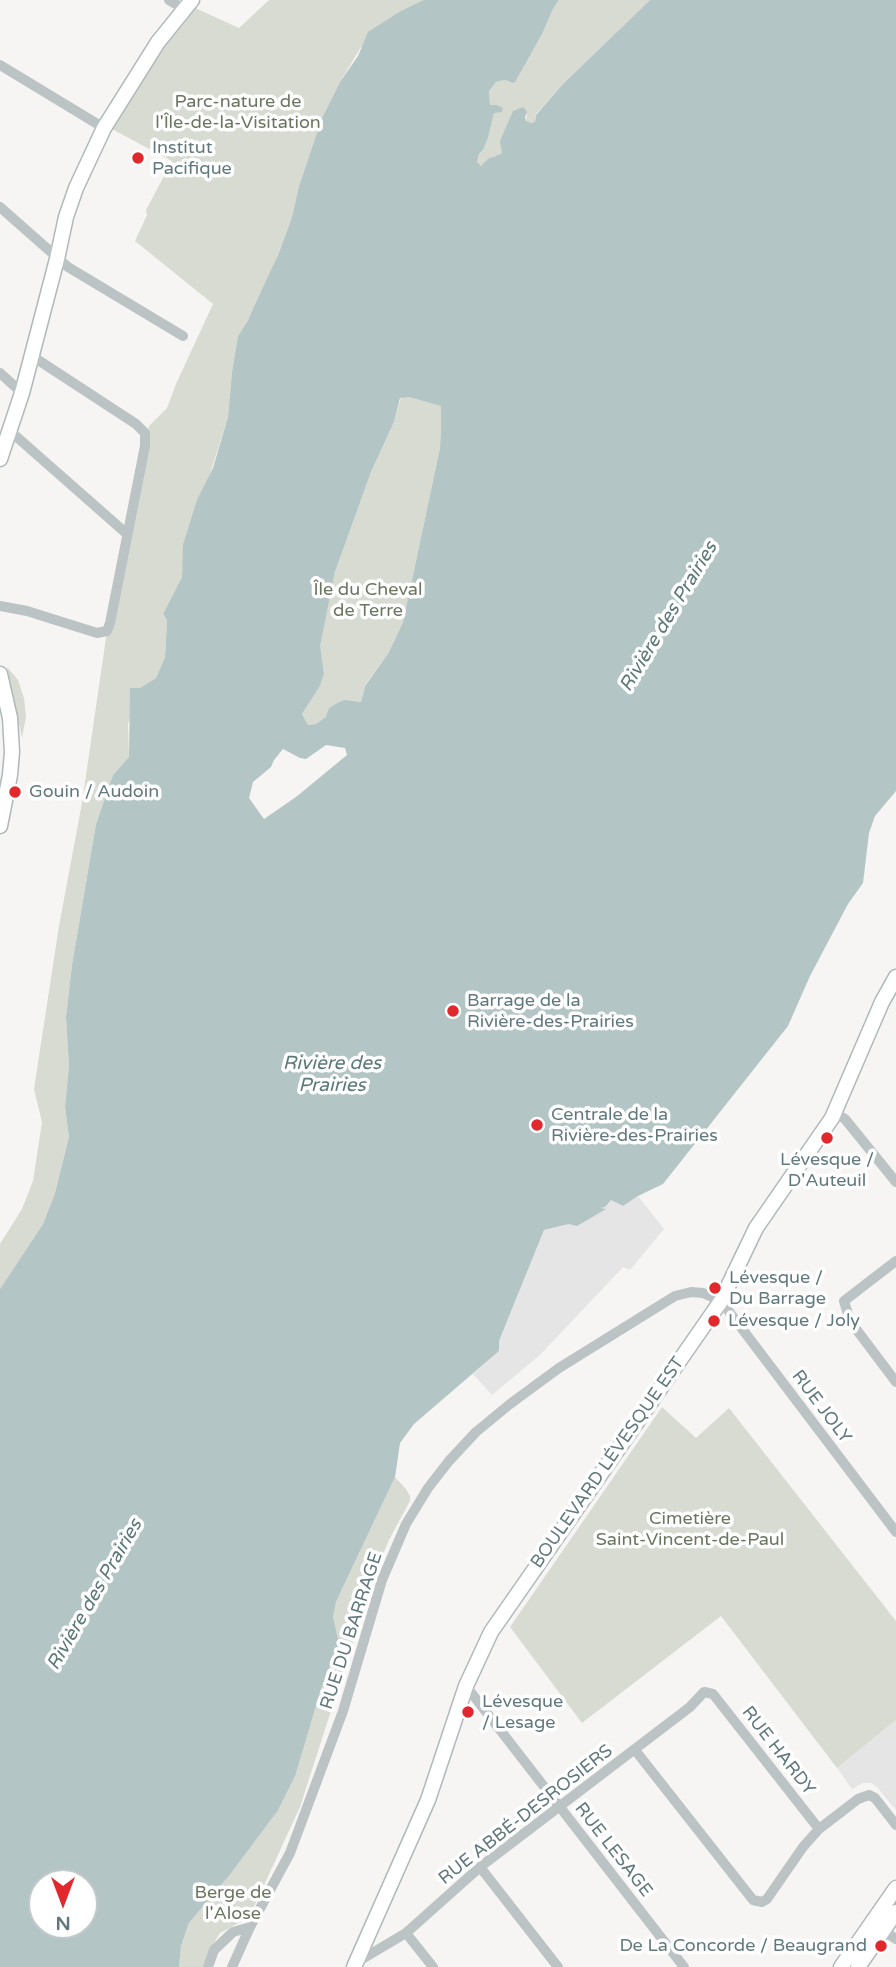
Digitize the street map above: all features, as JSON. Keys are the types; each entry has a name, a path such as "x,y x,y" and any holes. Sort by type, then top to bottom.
{"street":[{"path":"0,459 22,393 71,201 104,128 158,42 188,5 169,0"},
{"path":"0,65 104,128"},
{"path":"0,207 68,267 183,336"},
{"path":"0,606 27,611 97,633 107,631 146,439 145,433 136,424 32,356"},
{"path":"0,373 22,393"},
{"path":"10,431 127,534"},
{"path":"0,674 10,718 12,752 0,826"},
{"name":"BOULEVARD LÉVESQUE EST","path":"355,1965 428,1800 466,1686 491,1632 721,1301 756,1228 835,1113 882,1002 896,977"},
{"path":"835,1113 845,1119 896,1182"},
{"path":"895,1380 850,1321 844,1301 896,1261"},
{"name":"RUE DU BARRAGE","path":"232,1967 290,1853 343,1711 382,1580 406,1524 435,1479 476,1432 571,1360 675,1296 691,1292 703,1293 721,1301"},
{"name":"RUE JOLY","path":"721,1301 896,1532"},
{"name":"RUE LESAGE","path":"466,1686 684,1967"},
{"name":"RUE ABBÉ-DESROSIERS","path":"355,1965 406,1933 480,1867 691,1707 704,1692 713,1694"},
{"name":"RUE HARDY","path":"713,1694 820,1829"},
{"path":"635,1750 753,1900 762,1902 767,1899 803,1847 820,1829 858,1799 869,1795 875,1798 896,1825"},
{"path":"480,1867 558,1967"},
{"path":"858,1967 896,1888"},
{"path":"841,1967 878,1926 896,1912"},
{"path":"878,1926 896,1939"},
{"path":"208,1967 214,1950 223,1941 233,1932 250,1927"},
{"path":"406,1933 433,1967"}],"shaded area":[{"path":"638,1196 664,1229 630,1270 623,1267 540,1355 492,1395 473,1374 499,1351 499,1341 544,1230 569,1224 611,1200 623,1206"},
{"path":"896,1720 896,1810 871,1783 863,1783 852,1789 837,1768"}],"green space":[{"name":"Parc-nature de l'Île-de-la-Visitation","path":"269,0 432,0 361,47 340,82 322,118 299,186 292,217 263,294 238,336 228,417 182,577 163,614 167,620 165,657 156,678 140,688 128,724 129,757 113,775 96,824 66,1017 69,1066 65,1107 69,1137 55,1193 43,1224 0,1289 0,1244 22,1209 33,1181 42,1122 34,1089 59,926 82,803 107,631 149,426 167,408 213,304 135,241 147,215 146,210 172,161 108,127 161,39 193,7 239,28"},
{"path":"559,0 650,0 562,85 536,114 535,122 526,122 527,112 502,153 482,166 479,165 479,154 488,138 494,113 498,112 490,105 489,93 496,82 505,80 511,83 543,32"},
{"name":"Île du Cheval de Terre","path":"401,397 442,406 440,448 403,622 389,652 365,685 361,702 337,703 329,708 327,717 316,724 308,725 302,714 320,686 324,674 319,646 335,572 371,472 394,422"},
{"path":"7,667 18,680 24,698 26,717 22,738"},
{"name":"Cimetière Saint-Vincent-de-Paul","path":"662,1407 696,1438 729,1408 896,1621 896,1720 837,1768 721,1616 582,1723 510,1627"},
{"name":"Berge de l'Alose","path":"395,1477 406,1489 410,1501 377,1568 300,1807 246,1919 220,1933 203,1967 179,1967 181,1946 189,1923 228,1877 320,1692 339,1643 333,1617 336,1602"}],"water":[{"name":"Rivière des Prairies","path":"424,0 559,0 515,82 496,82 489,92 490,105 503,108 502,112 494,113 488,138 477,162 481,166 489,158 502,153 500,141 513,111 523,107 527,112 526,121 535,122 536,115 562,85 650,0 896,0 896,791 875,816 869,833 863,883 848,904 810,976 788,1026 663,1184 623,1206 611,1200 605,1207 600,1208 606,1209 577,1226 569,1224 544,1230 499,1341 499,1351 414,1424 400,1443 395,1477 336,1602 333,1617 339,1643 320,1692 295,1776 278,1810 228,1877 189,1923 181,1946 179,1967 0,1967 0,1289 43,1224 55,1193 69,1137 65,1107 69,1066 66,1017 72,965 96,824 113,775 129,757 130,688 140,688 156,678 165,657 167,620 163,614 182,577 183,545 197,500 213,468 228,417 238,336 278,255 322,118 340,82 358,56 368,32","holes":["409,397 441,406 440,448 403,622 389,652 365,686 361,702 344,700 337,703 329,708 326,717 316,724 308,725 302,714 320,686 324,674 320,646 335,572 371,472 394,422 400,398","326,745 345,748 347,755 296,797 264,819 249,798 253,782 271,767 283,749 306,759"]}],"place":[{"name":"Institut Pacifique","path":"138,158"},
{"name":"Gouin / Audoin","path":"15,792"},
{"name":"Barrage de la Rivière-des-Prairies","path":"453,1011"},
{"name":"Centrale de la Rivière-des-Prairies","path":"537,1125"},
{"name":"Lévesque / D'Auteuil","path":"827,1138"},
{"name":"Lévesque / Du Barrage","path":"715,1288"},
{"name":"Lévesque / Joly","path":"714,1321"},
{"name":"Lévesque / Lesage","path":"468,1712"},
{"name":"De La Concorde / Beaugrand","path":"881,1946"}]}
